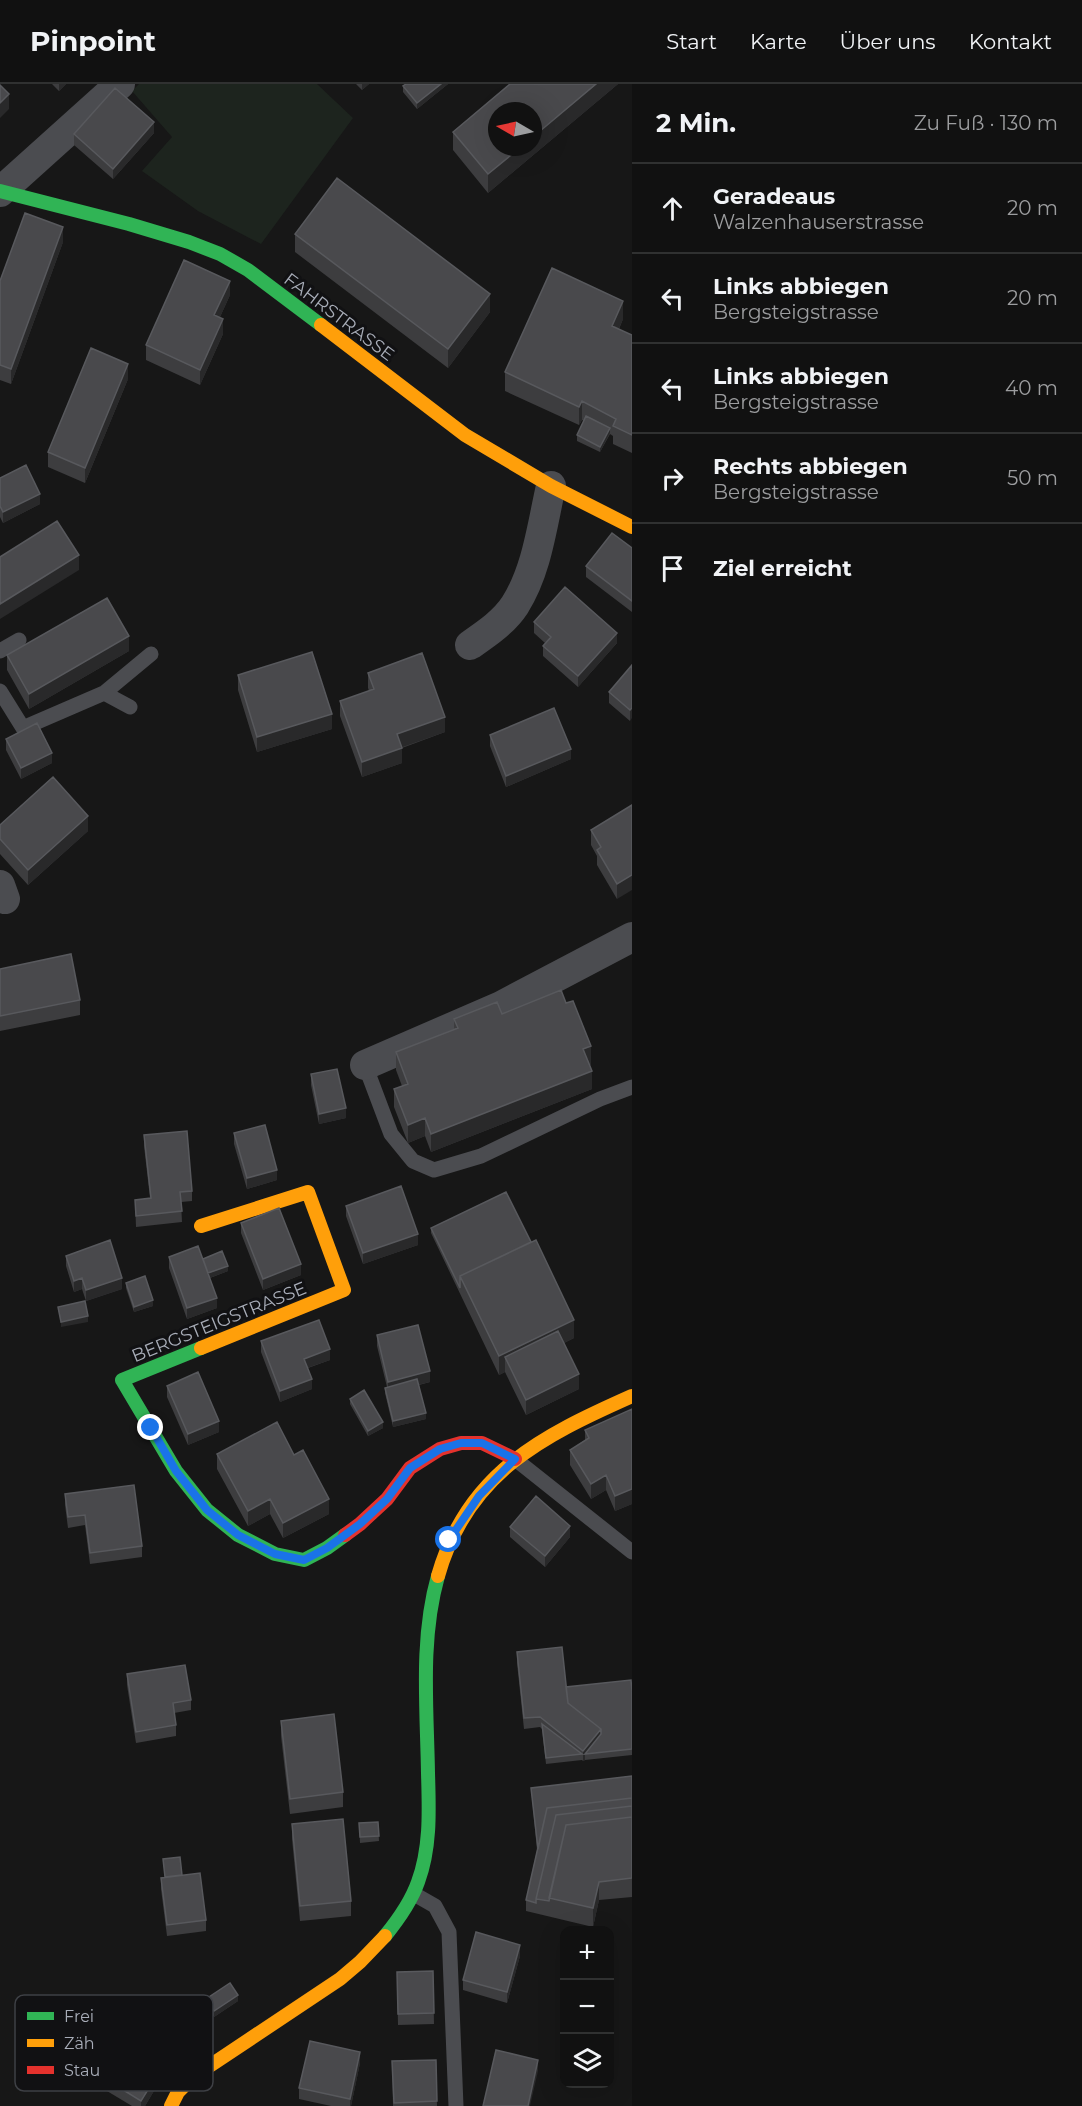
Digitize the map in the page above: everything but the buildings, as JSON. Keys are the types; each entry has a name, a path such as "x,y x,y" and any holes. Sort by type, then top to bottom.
{"street":[{"path":"0,191 120,84"},
{"name":"FAHRSTRASSE","path":"0,191 129,224 220,254 248,270 381,379 465,435 551,486 632,526"},
{"path":"470,645 497,625 514,607 519,598 536,555 551,486"},
{"path":"364,1065 501,1006 632,937"},
{"name":"BERGSTEIGSTRASSE","path":"201,1226 308,1192 344,1290 122,1380 176,1471 207,1510 238,1535 275,1554 304,1560 327,1548 360,1524 387,1499 410,1468 440,1449 461,1443 482,1443 515,1459"},
{"path":"213,2062 338,1983 386,1937 414,1894 426,1847 429,1803 428,1626 435,1582 449,1540 479,1496 515,1459 561,1429 632,1396"},
{"path":"174,2106 178,2091"}],"lane":[{"path":"0,651 19,640"},
{"path":"0,693 23,728 104,693 151,654"},
{"path":"104,693 130,707"},
{"path":"364,1065 391,1134 413,1161 434,1170 481,1156 600,1099 632,1087"},
{"path":"515,1459 632,1552"},
{"path":"414,1894 435,1906 449,1932 456,2106"}],"shaded area":[{"path":"139,84 317,84 353,118 261,244 198,211 142,171 172,137 132,91"}],"traffic: fast":[{"path":"0,191 129,224 220,254 248,270 321,325"},
{"path":"201,1348 122,1380 176,1471 207,1510 238,1535 275,1554 304,1560 345,1535"},
{"path":"385,1936 412,1897 422,1869 427,1842 429,1814 427,1649 432,1600 438,1576"}],"traffic: slow":[{"path":"321,325 465,435 551,486 632,527"},
{"path":"201,1226 308,1192 344,1290 201,1348"},
{"path":"438,1576 451,1540 468,1510 488,1484 512,1462 539,1443 632,1396"},
{"path":"213,2064 340,1979 385,1936"},
{"path":"171,2106 179,2091"}],"traffic: jam":[{"path":"345,1535 387,1499 410,1468 440,1449 461,1443 482,1443 515,1459"}],"route":[{"path":"151,1428 176,1471 207,1510 238,1535 275,1554 304,1560 327,1548 360,1524 387,1499 410,1468 440,1449 461,1443 482,1443 515,1459 479,1496 449,1540"}]}
